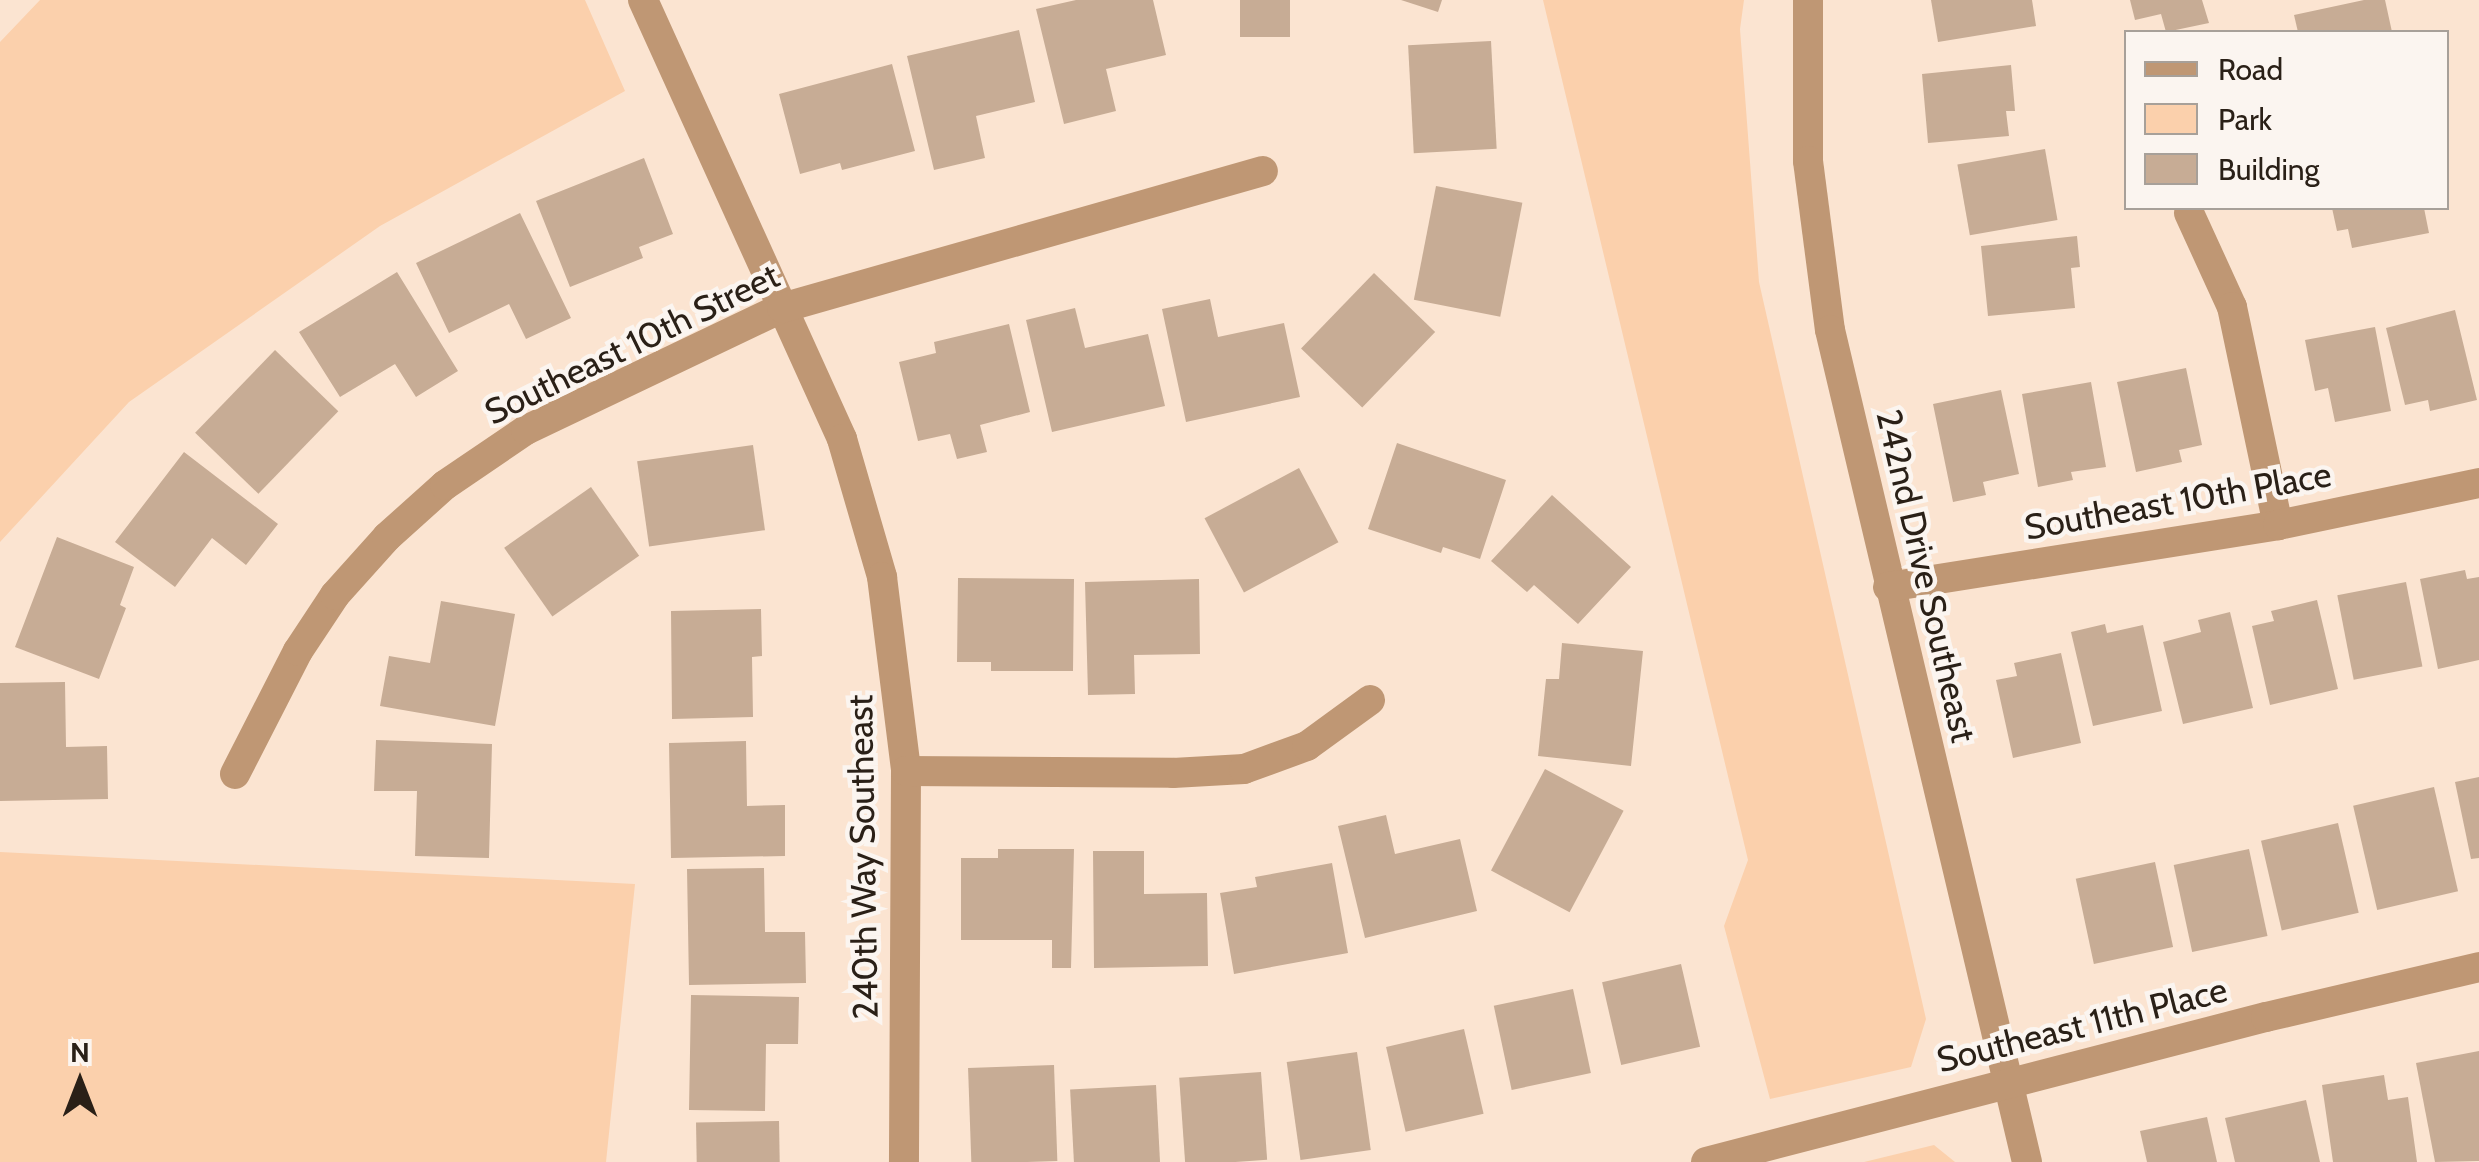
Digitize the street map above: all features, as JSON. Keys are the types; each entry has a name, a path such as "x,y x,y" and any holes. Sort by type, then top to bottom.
{"street":[{"name":"240th Way Southeast","path":"643,0 842,439 882,576 906,772 904,1162"},
{"name":"242nd Drive Southeast","path":"1808,0 1808,160 1830,330 2027,1162"},
{"name":"Southeast 10th Street","path":"235,774 298,651 334,595 387,537 445,484 526,430 782,308 1263,170"},
{"path":"2189,214 2232,307 2278,524"},
{"name":"Southeast 10th Place","path":"1888,587 2278,524 2479,483"},
{"path":"906,772 1173,773 1244,768 1307,746 1370,700"},
{"name":"Southeast 11th Place","path":"1706,1162 2008,1082 2479,966"}],"green space":[{"path":"40,0 585,0 625,91 380,226 129,402 0,542 0,42"},
{"path":"1543,0 1744,0 1740,29 1759,282 1926,1019 1911,1067 1770,1099 1724,926 1748,860"},
{"path":"0,852 635,884 606,1162 0,1162"},
{"path":"1934,1145 1955,1162 1864,1162"}],"building":[{"path":"1076,0 1153,0 1166,55 1106,69 1116,111 1064,124 1036,9"},
{"path":"1240,0 1290,0 1290,37 1240,37"},
{"path":"1401,0 1442,0 1438,12"},
{"path":"1931,0 2032,0 2036,26 1938,42"},
{"path":"2130,0 2202,0 2209,23 2165,30 2161,14 2135,20"},
{"path":"2364,0 2385,0 2392,30 2298,30 2294,15"},
{"path":"1019,30 1035,102 976,116 985,158 934,170 907,56"},
{"path":"1491,41 1497,149 1414,153 1408,45"},
{"path":"892,64 915,151 842,170 840,163 800,174 779,94"},
{"path":"2011,65 2015,111 2006,111 2009,136 1928,143 1922,74"},
{"path":"2045,149 2058,220 1970,235 1957,164"},
{"path":"644,158 673,234 639,247 643,258 570,287 536,201"},
{"path":"1436,186 1522,203 1500,317 1414,300"},
{"path":"2332,210 2424,210 2429,233 2352,248 2348,229 2337,231"},
{"path":"520,213 571,318 526,339 509,304 449,333 416,263"},
{"path":"2077,236 2080,267 2071,268 2075,308 1988,316 1981,246"},
{"path":"397,272 458,371 416,397 395,364 340,397 299,332"},
{"path":"1374,273 1435,332 1362,408 1301,349"},
{"path":"1210,299 1218,337 1284,323 1300,397 1186,422 1162,309"},
{"path":"1075,308 1085,348 1148,334 1165,406 1052,432 1026,320"},
{"path":"2455,310 2477,400 2430,411 2428,400 2405,405 2386,328"},
{"path":"1009,324 1030,412 980,425 987,452 957,459 950,434 918,441 899,362 936,353 934,342"},
{"path":"2375,327 2391,411 2335,422 2328,388 2315,391 2305,340"},
{"path":"275,350 338,411 258,494 195,433"},
{"path":"2186,368 2202,445 2179,450 2182,462 2136,472 2117,382"},
{"path":"2091,382 2106,467 2071,472 2073,480 2038,487 2022,394"},
{"path":"2001,390 2019,474 1983,482 1986,495 1953,502 1933,404"},
{"path":"1397,443 1506,480 1480,559 1443,547 1441,553 1368,529"},
{"path":"753,445 765,530 649,546 637,461"},
{"path":"184,452 278,524 246,565 212,538 175,587 115,542"},
{"path":"1299,468 1338,542 1244,592 1205,518"},
{"path":"591,487 639,556 552,617 504,548"},
{"path":"1552,495 1631,567 1578,624 1534,585 1527,592 1491,561"},
{"path":"57,537 134,567 120,605 126,608 99,679 15,647"},
{"path":"2465,570 2467,579 2479,577 2479,660 2438,669 2420,579"},
{"path":"958,578 1074,579 1073,671 991,671 991,662 957,662"},
{"path":"1199,579 1200,654 1134,655 1135,694 1088,695 1085,582"},
{"path":"2406,582 2422,666 2354,680 2337,595"},
{"path":"2317,600 2338,689 2270,705 2252,626 2274,621 2271,611"},
{"path":"441,601 515,614 495,726 380,706 389,656 430,663"},
{"path":"761,609 762,656 752,657 753,717 672,719 671,611"},
{"path":"2230,612 2253,708 2183,724 2163,642 2201,632 2198,620"},
{"path":"2105,624 2107,633 2143,625 2162,711 2093,726 2071,632"},
{"path":"1562,643 1643,651 1631,766 1538,756 1546,679 1559,679"},
{"path":"2061,653 2081,743 2013,758 1996,680 2017,676 2014,663"},
{"path":"65,682 66,747 107,746 108,799 0,801 0,683"},
{"path":"376,740 492,744 489,858 415,856 417,791 374,791"},
{"path":"746,741 747,806 785,805 785,856 671,858 669,743"},
{"path":"1545,769 1624,811 1570,912 1491,871"},
{"path":"2479,777 2479,858 2471,859 2455,782"},
{"path":"2434,787 2458,891 2377,910 2353,806"},
{"path":"1386,815 1395,854 1460,839 1477,911 1365,938 1338,826"},
{"path":"2338,823 2359,913 2282,930 2261,841"},
{"path":"998,849 1074,849 1071,968 1052,968 1052,940 961,940 961,858 998,858"},
{"path":"2249,849 2268,936 2192,952 2174,865"},
{"path":"1093,851 1144,851 1144,894 1207,893 1208,966 1094,968"},
{"path":"2155,862 2173,947 2094,964 2076,879"},
{"path":"1332,863 1348,953 1234,974 1220,893 1257,887 1255,877"},
{"path":"764,868 765,932 805,932 806,983 689,985 687,869"},
{"path":"1681,964 1700,1047 1621,1065 1602,982"},
{"path":"1573,989 1591,1073 1512,1090 1494,1006"},
{"path":"691,995 799,997 798,1044 766,1044 765,1111 689,1110"},
{"path":"1464,1029 1484,1114 1406,1132 1386,1047"},
{"path":"2479,1051 2479,1161 2435,1162 2416,1063"},
{"path":"1357,1052 1371,1150 1300,1160 1287,1062"},
{"path":"1054,1065 1057,1161 971,1162 968,1068"},
{"path":"1261,1072 1267,1160 1185,1162 1179,1078"},
{"path":"2384,1075 2388,1100 2408,1097 2417,1162 2333,1162 2322,1085"},
{"path":"1156,1085 1160,1162 1074,1162 1070,1090"},
{"path":"2306,1100 2320,1162 2235,1162 2225,1118"},
{"path":"2207,1117 2217,1162 2147,1162 2140,1131"},
{"path":"779,1121 780,1162 697,1162 696,1122"}]}
